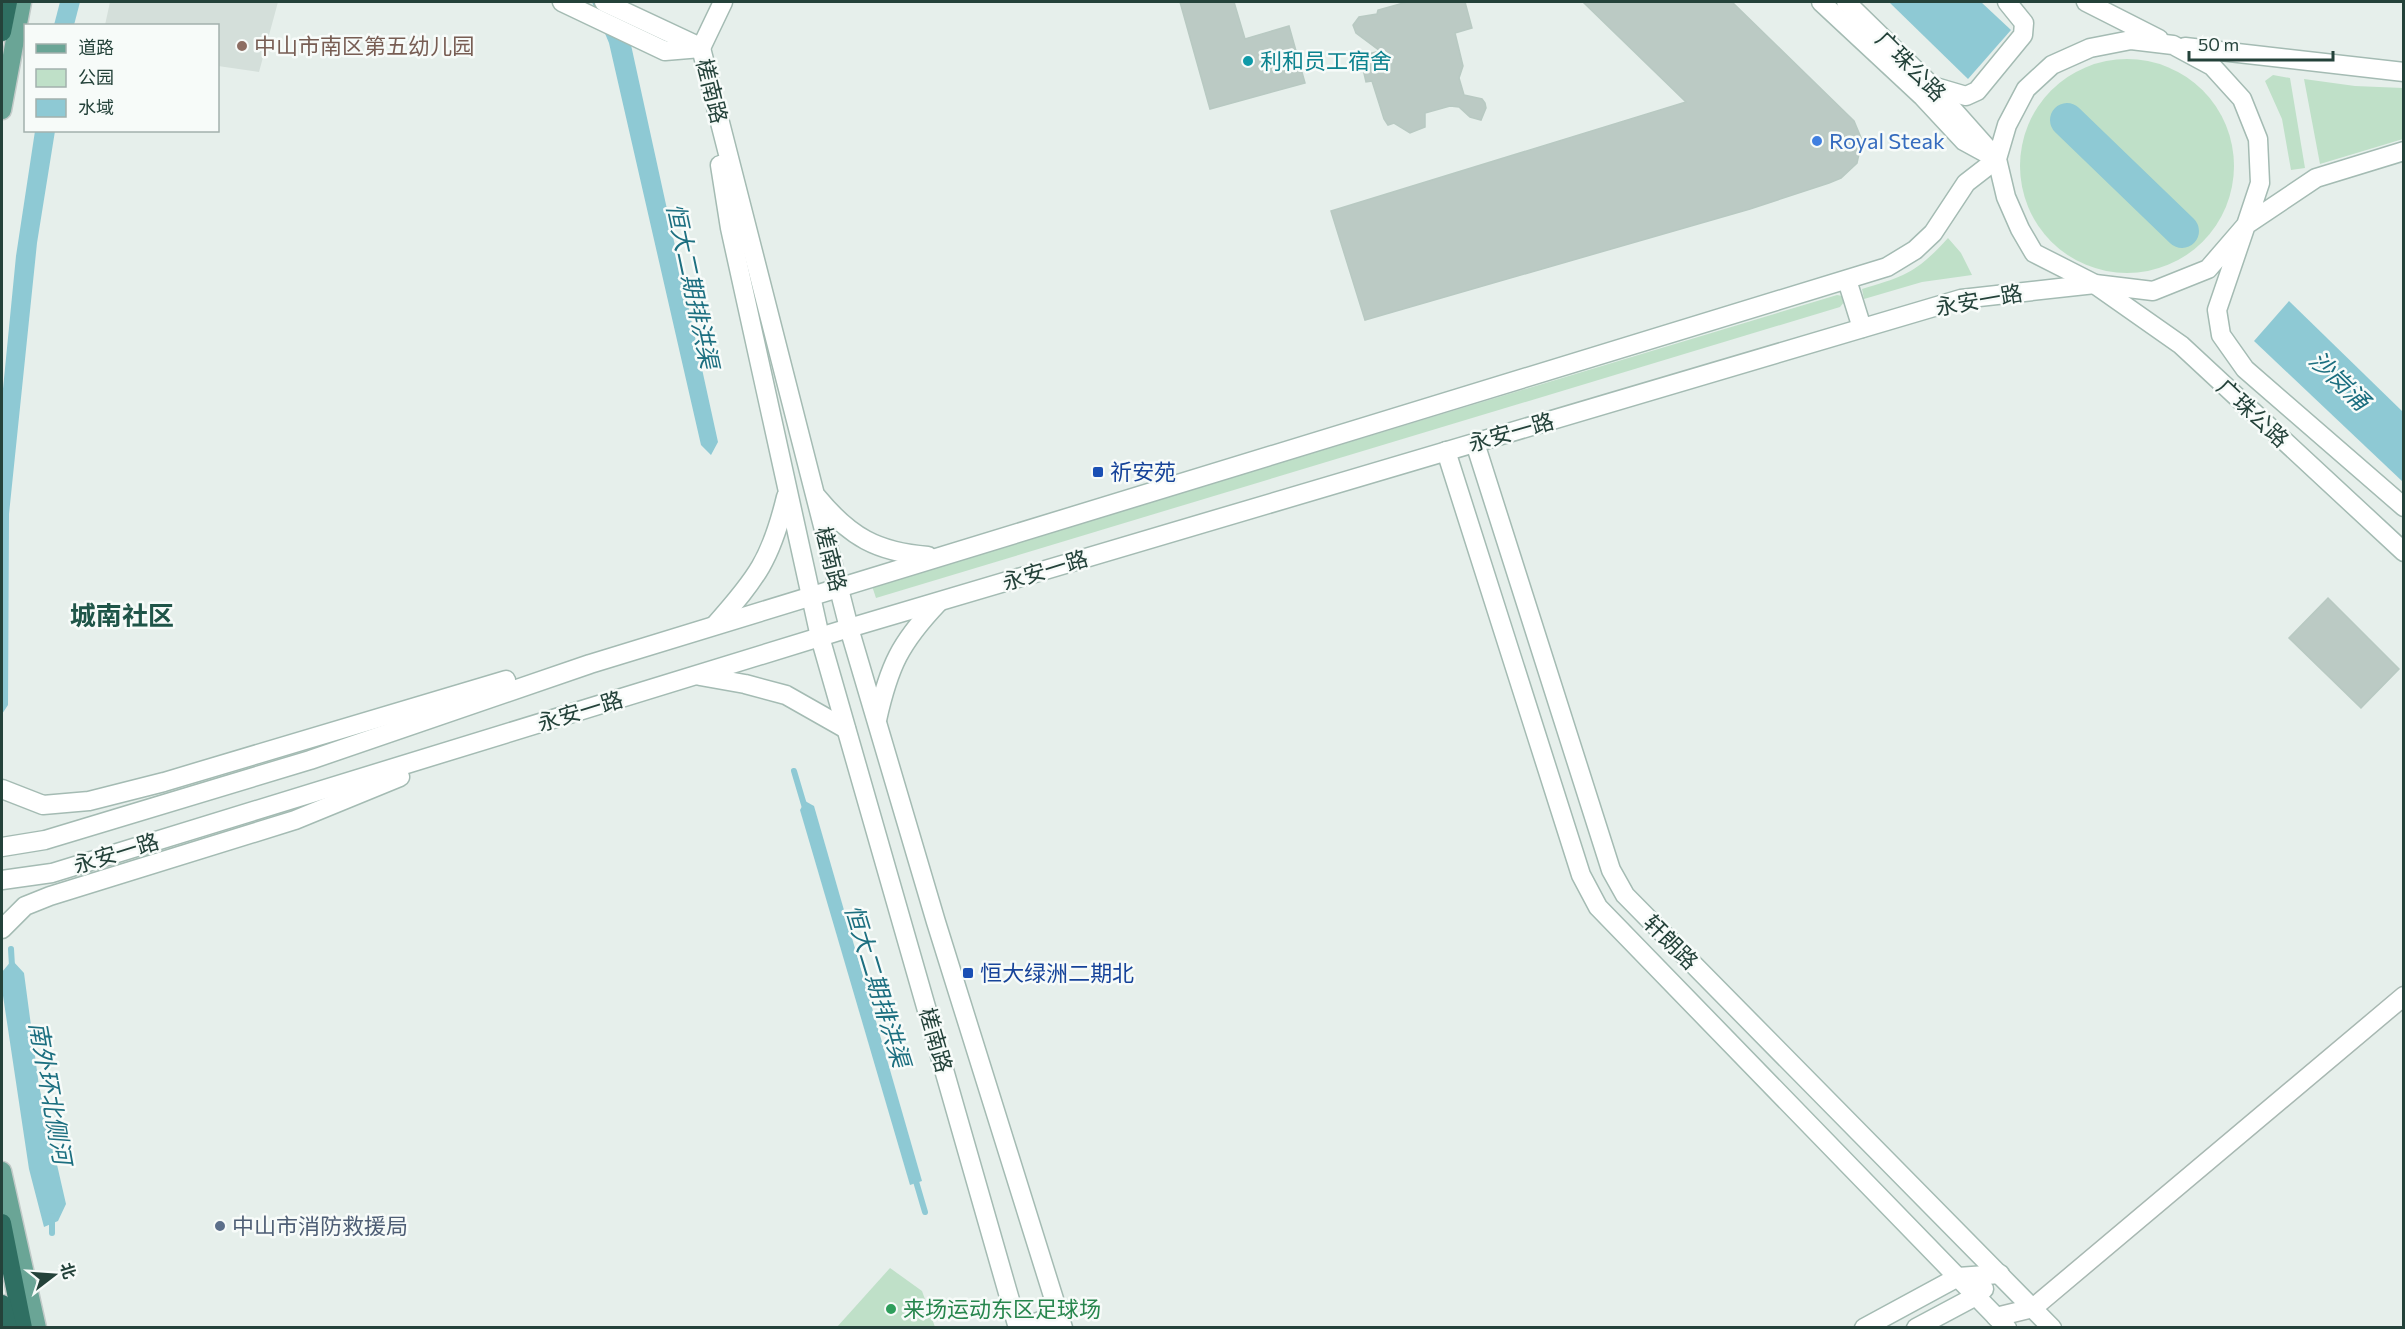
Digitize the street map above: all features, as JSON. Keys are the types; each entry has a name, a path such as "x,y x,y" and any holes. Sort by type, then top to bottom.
{"highway":[{"path":"2,32 8,2"},
{"path":"2,1223 23,1328"},
{"path":"2,1304 8,1328"}],"main road":[{"path":"2,110 22,2"},
{"path":"562,2 665,51 701,48"},
{"path":"604,2 701,48"},
{"path":"701,48 723,2"},
{"path":"1821,2 1923,97 1964,141 1997,159"},
{"name":"广珠公路","path":"1846,2 1932,86 1997,159"},
{"path":"1932,86 1966,96 1977,91 2024,35 2024,23 2007,2"},
{"path":"2086,2 2173,45"},
{"path":"2403,72 2131,40 2090,48 2052,65 2026,89 2007,125 1997,159 2006,197 2019,229 2034,253 2095,284 2153,291 2208,269 2246,225 2316,178 2403,151"},
{"name":"广珠公路","path":"2173,45 2212,66 2242,99 2258,139 2260,183 2217,310 2221,335 2245,369 2403,507"},
{"name":"槎南路","path":"701,48 730,228 810,597 1018,1328"},
{"name":"槎南路","path":"701,48 849,628 939,933 1061,1321"},
{"name":"永安一路","path":"2,847 45,840 310,760 590,664 1887,267 1916,250 1933,233 1966,183 1997,159"},
{"path":"1847,280 1862,328"},
{"name":"广珠公路","path":"2095,284 2181,345 2403,552"},
{"name":"永安一路","path":"2,880 52,873 849,628 1961,299 2095,284"},
{"name":"轩朗路","path":"1475,443 1611,870 1625,895 2052,1328"},
{"name":"轩朗路","path":"1446,451 1581,875 1598,907 2002,1322"},
{"path":"715,625 751,585 767,558 787,492"},
{"path":"814,493 854,535 878,547 897,552 939,556"},
{"path":"877,722 885,686 897,652 940,601"},
{"path":"2,789 43,805 89,801 164,782 510,679 590,664"},
{"path":"696,675 745,684 786,696 846,729"},
{"path":"2,929 25,906 50,896 295,820 510,732"},
{"path":"2002,1322 2033,1308 2403,996"},
{"path":"2,1171 37,1328"},
{"path":"1864,1328 1958,1277 2000,1274"},
{"path":"1916,1328 1976,1296 2000,1274"},
{"path":"1018,1328 1061,1321"}],"shaded area":[{"name":"中山市南区第五幼儿园","path":"110,2 278,2 259,72 219,66 219,24 105,24"}],"green space":[{"path":"2117,59 2137,59 2168,67 2203,90 2226,125 2232,145 2234,166 2232,187 2226,207 2203,242 2168,265 2137,273 2117,273 2086,265 2059,249 2044,234 2028,207 2020,176 2020,156 2028,125 2044,98 2059,83 2086,67"},
{"path":"2273,75 2290,78 2305,168 2291,170 2282,119 2265,81"},
{"path":"2304,79 2355,86 2403,88 2403,139 2320,164"},
{"path":"1948,238 1961,253 1972,275 1922,282 1864,299 1862,289 1900,276 1919,266"},
{"path":"1837,295 1843,296 1845,301 1840,307 876,598 872,586"},
{"name":"来场运动东区足球场","path":"890,1268 922,1291 935,1327 837,1327"}],"water":[{"path":"60,2 80,2 74,24 54,24"},
{"path":"592,2 618,2 626,22 718,442 711,455 701,445 609,43"},
{"path":"1889,2 1981,2 2011,30 1968,79"},
{"path":"35,132 55,132 37,243 9,514 8,705 2,714 2,399 16,256"},
{"path":"2289,301 2403,412 2403,482 2254,341"},
{"path":"805,801 814,806 922,1181 910,1185 800,810"},
{"path":"12,960 24,973 39,1086 66,1204 58,1221 44,1227 29,1169 2,989 2,972"}],"building":[{"name":"利和员工宿舍","path":"1180,2 1234,2 1245,39 1289,26 1305,83 1210,109"},
{"path":"1407,2 1465,2 1472,28 1455,33 1463,66 1459,78 1464,95 1482,99 1485,103 1486,108 1481,120 1470,117 1459,107 1450,106 1425,113 1425,127 1410,133 1394,123 1388,125 1384,119 1372,81 1366,82 1360,56 1380,51 1356,33 1353,25 1359,17 1377,14 1378,10"},
{"path":"1583,2 1732,2 1854,121 1862,140 1857,163 1841,178 1750,209 1365,320 1331,211 1686,102"},
{"path":"2328,598 2399,669 2361,708 2289,638"}],"waterway":[{"name":"沙岗涌","path":"2067,120 2182,231"},
{"name":"恒大二期排洪渠","path":"794,771 805,808"},
{"name":"南外环北侧河","path":"11,949 12,966"},
{"name":"恒大二期排洪渠","path":"915,1178 925,1212"},
{"name":"南外环北侧河","path":"52,1216 52,1233"}],"place":[{"name":"中山市南区第五幼儿园","path":"242,46"},
{"name":"利和员工宿舍","path":"1248,61"},
{"name":"Royal Steak","path":"1817,141"},
{"name":"祈安苑","path":"1098,472"},
{"name":"恒大绿洲二期北","path":"968,973"},
{"name":"中山市消防救援局","path":"220,1226"},
{"name":"来场运动东区足球场","path":"891,1309"}],"district":[{"name":"城南社区","path":"122,616"}]}
